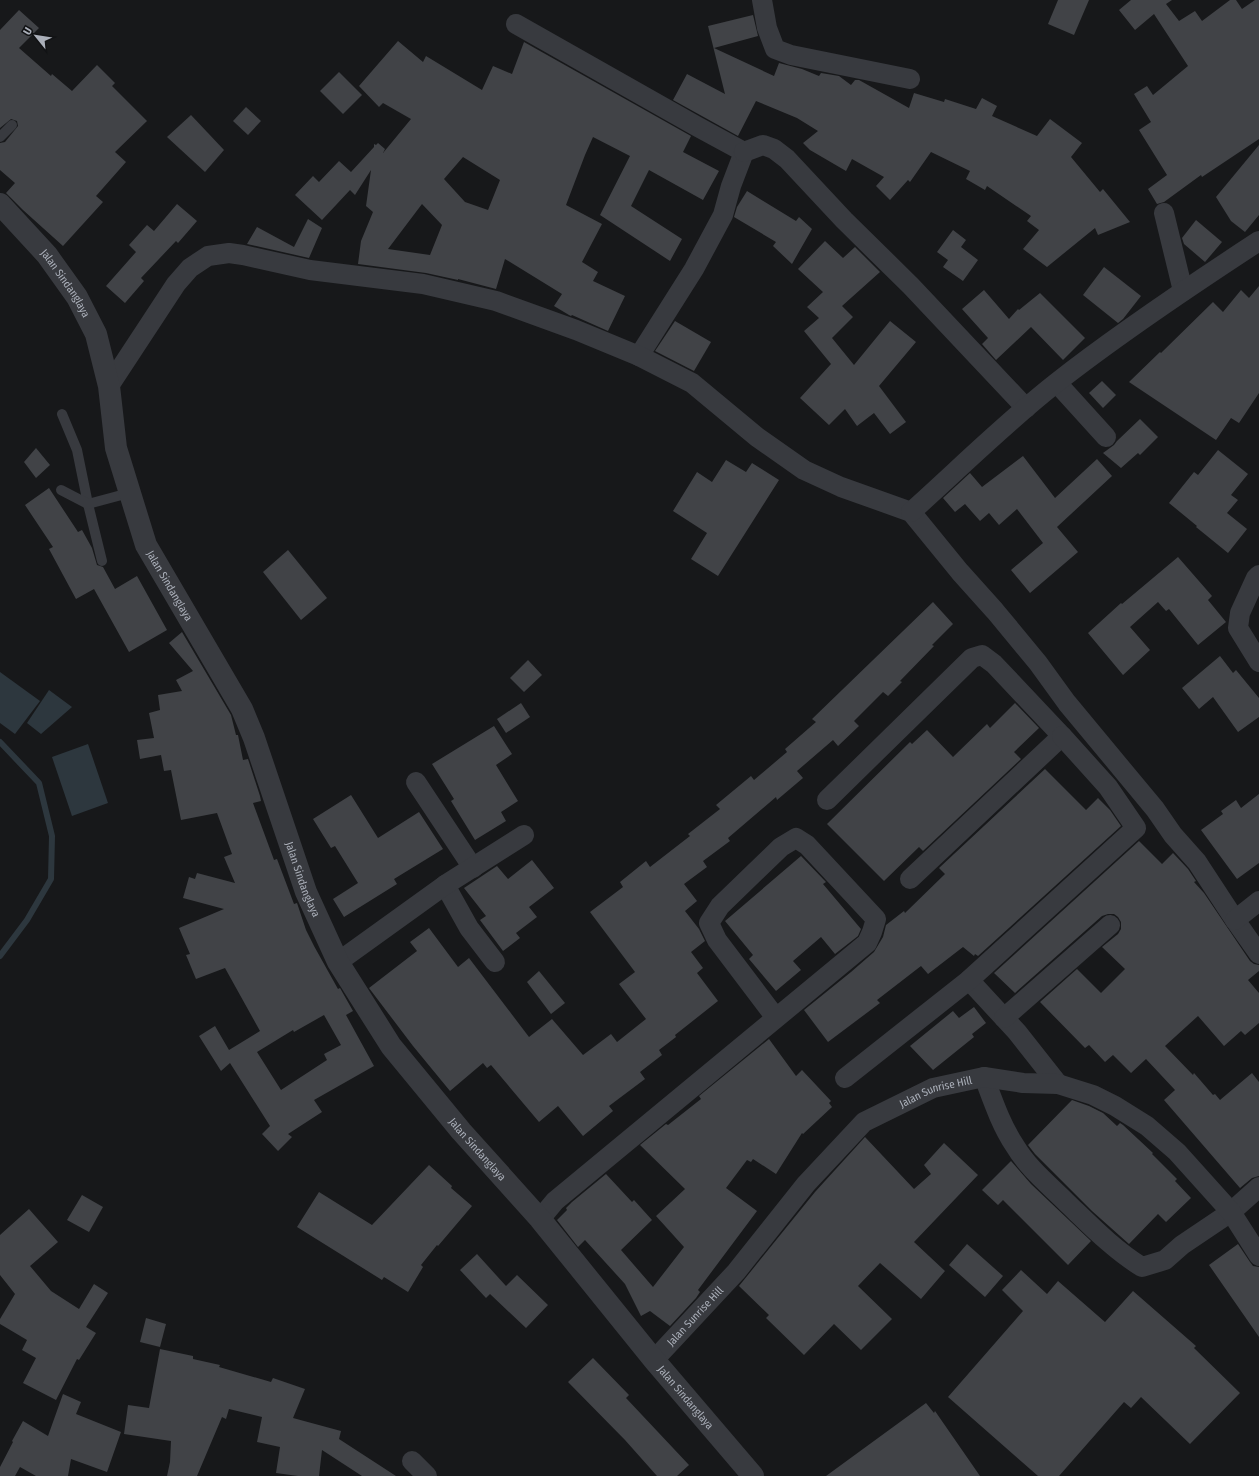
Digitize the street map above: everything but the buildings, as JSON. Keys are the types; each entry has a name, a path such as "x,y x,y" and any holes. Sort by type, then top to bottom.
{"street":[{"path":"762,0 767,28 775,49 791,55 910,79"},
{"path":"516,24 744,152 763,145 774,149 787,159 844,220 911,286 1026,408"},
{"path":"639,356 694,269 723,215 731,186 744,152"},
{"name":"Jalan Sindanglaya","path":"0,204 47,255 77,297 96,334 109,386 116,448 146,545 242,709 254,738 306,892 338,962 392,1046 461,1131 540,1219 654,1360 753,1476"},
{"path":"1164,213 1183,291"},
{"path":"911,512 1026,408 1056,383 1183,291 1259,241"},
{"path":"109,386 176,284 190,268 208,256 229,253 310,270 424,284 496,301 576,330 639,356 692,383 757,437 804,470 841,487 911,512 1038,663 1067,703 1197,862 1259,954"},
{"path":"1056,383 1106,437"},
{"path":"1259,575 1256,578 1240,613 1238,628 1259,662"},
{"path":"827,800 972,658 982,655 994,664 1108,787 1136,828"},
{"path":"910,879 1062,736"},
{"path":"416,782 473,868"},
{"path":"845,1078 969,980 1155,809"},
{"path":"338,962 445,885 524,835"},
{"path":"540,1219 555,1201 867,943 876,919 807,845 796,838 781,847 764,863 720,906 709,923 717,940 776,1018"},
{"path":"445,885 469,928 495,962"},
{"path":"1235,920 1259,901"},
{"path":"1004,1018 1110,925"},
{"path":"969,980 1004,1018 1058,1084"},
{"path":"984,1077 1002,1124 1014,1146 1028,1165 1088,1223 1129,1259 1142,1267 1165,1260 1182,1245 1231,1212 1259,1186"},
{"name":"Jalan Sunrise Hill","path":"654,1360 736,1272 806,1184 864,1122 933,1088 984,1077 1023,1083 1058,1084 1093,1095 1116,1106 1147,1126 1177,1152 1231,1212 1259,1256"},
{"path":"412,1462 427,1476"}],"lane":[{"path":"0,137 12,125"},
{"path":"62,414 77,450 102,561"},
{"path":"61,490 88,504 129,493"}],"shaded area":[{"path":"0,672 40,701 15,734 0,723"},
{"path":"49,690 72,707 41,734 27,723"},
{"path":"88,744 108,803 72,816 52,757"}],"waterway":[{"path":"0,742 39,783 52,836 51,879 27,920 0,956"}]}
